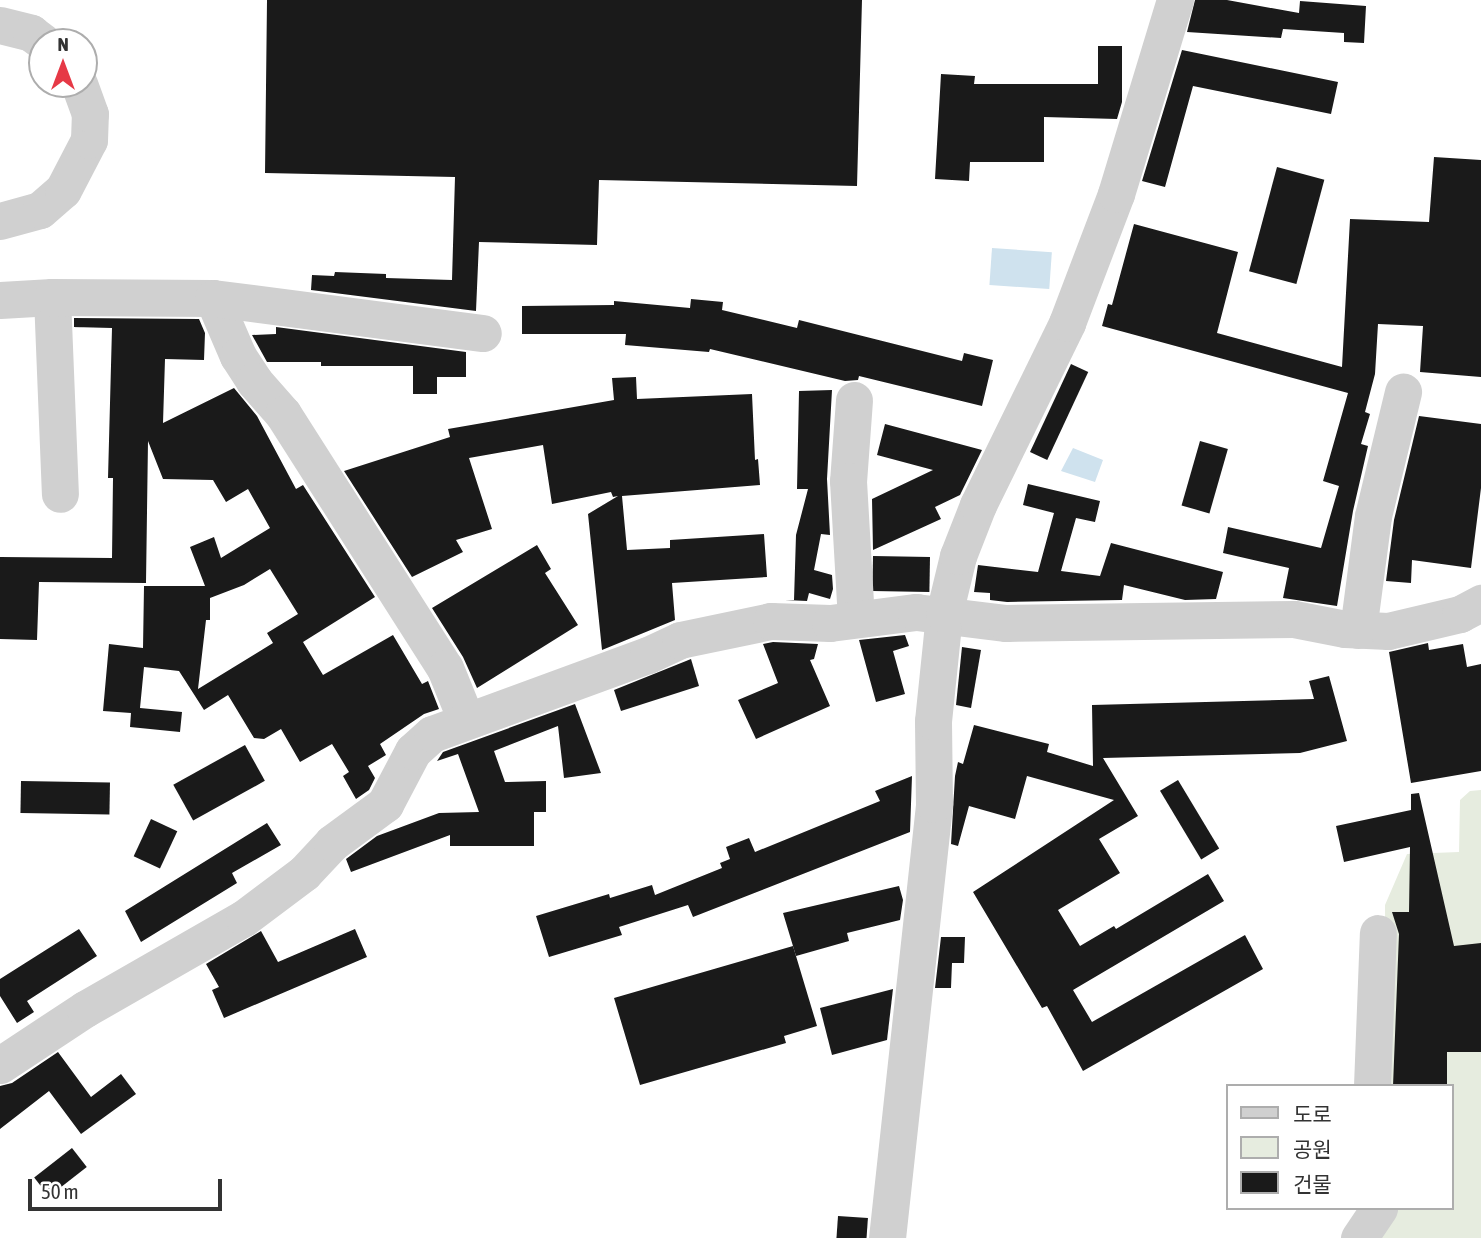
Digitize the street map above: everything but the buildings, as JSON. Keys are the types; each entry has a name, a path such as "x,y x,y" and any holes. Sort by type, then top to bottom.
{"street":[{"path":"887,1238 934,804 933,721 944,614 958,556 978,505 1066,323 1116,194 1175,0"},
{"path":"0,25 28,32"},
{"path":"0,221 40,211 63,190 89,140 90,114 84,98"},
{"path":"52,297 60,495"},
{"path":"0,300 52,297 213,298 484,333"},
{"path":"213,298 238,356 254,381 284,414 445,668 466,720"},
{"path":"1358,630 1373,516 1403,392"},
{"path":"854,400 848,481 856,619"},
{"path":"0,1065 85,1009 244,918 304,873 332,843 385,804 413,751 432,734 648,655 680,640 771,621 830,624 916,612 1032,623 1294,619 1358,630 1388,631 1460,614 1481,603"},
{"path":"1372,1084 1378,933"},
{"path":"1359,1238 1378,1210"}],"green space":[{"path":"1481,790 1481,1238 1368,1238 1383,1210 1453,1210 1453,1084 1386,1084 1385,905 1407,854 1459,852 1460,800 1470,791"}],"water":[{"path":"992,248 1052,252 1049,289 989,285"},
{"path":"1073,448 1103,460 1095,482 1061,471"}]}
